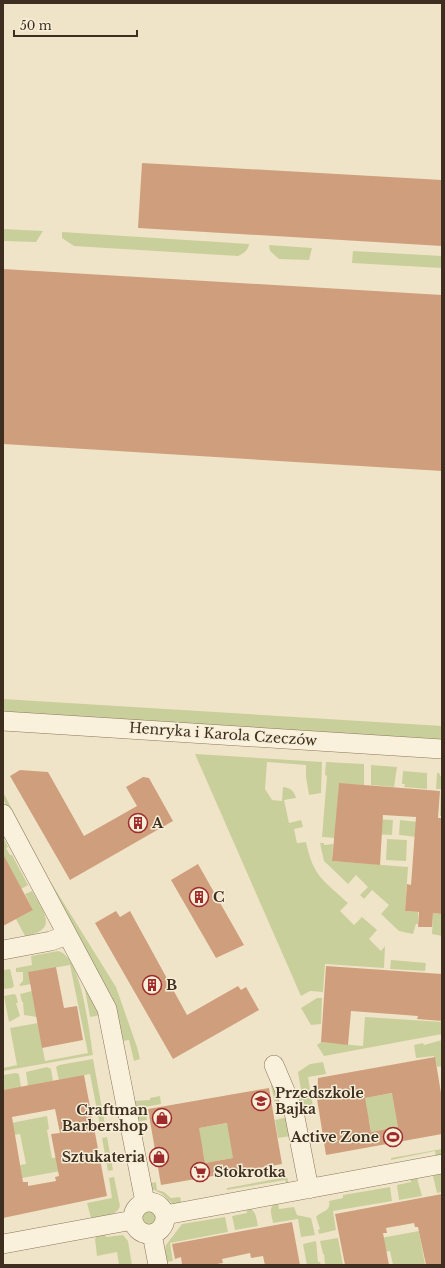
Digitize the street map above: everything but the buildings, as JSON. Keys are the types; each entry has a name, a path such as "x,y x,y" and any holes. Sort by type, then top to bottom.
{"street":[{"name":"Henryka i Karola Czeczów","path":"3,721 442,749"},
{"path":"3,814 108,1009 145,1202"},
{"path":"3,950 51,941 67,935"},
{"path":"274,1065 294,1112 309,1188"},
{"path":"165,1215 442,1164"},
{"path":"145,1202 156,1204 162,1208 165,1215 163,1227 152,1234 145,1234 139,1231 133,1220 136,1208 145,1202"},
{"path":"3,1244 133,1220"},
{"path":"152,1234 158,1265"}],"green space":[{"path":"3,229 43,231 36,242 3,241"},
{"path":"62,232 249,244 245,252 238,256 74,246 62,238"},
{"path":"269,245 312,248 309,260 279,259 270,251"},
{"path":"353,251 442,256 442,268 352,263"},
{"path":"3,699 442,726 442,741 3,712"},
{"path":"195,754 322,762 321,793 309,795 306,765 267,762 265,789 272,800 282,801 283,787 293,791 296,798 284,800 289,823 301,820 303,827 294,829 297,843 306,842 312,863 320,877 348,903 340,911 354,925 362,917 377,930 369,939 381,951 385,946 384,968 325,964 323,992 310,991 301,996"},
{"path":"326,762 364,764 364,785 339,784 335,838 322,837 327,776 325,775"},
{"path":"371,765 397,767 394,787 371,785"},
{"path":"403,771 427,773 427,789 404,787 405,784 402,784"},
{"path":"437,773 439,773 442,779 442,816 440,816 441,789 436,789"},
{"path":"3,792 50,881 116,987 140,1059 134,1061 129,1040 122,1041 116,1011 3,799"},
{"path":"375,819 393,820 392,835 374,834"},
{"path":"400,820 418,822 417,837 399,835"},
{"path":"3,837 8,847 6,848 10,855 12,855 28,885 21,889 3,855"},
{"path":"387,839 407,840 406,861 386,860"},
{"path":"320,843 324,843 324,845 333,844 332,861 408,867 405,911 418,912 418,924 416,924 413,934 399,931 381,914 389,905 372,890 364,899 360,895 368,887 356,875 348,884 324,861"},
{"path":"32,891 44,912 46,919 42,929 36,933 25,936 16,919 33,910 25,894"},
{"path":"433,913 442,914 442,936 432,934"},
{"path":"58,951 66,956 73,966 79,980 93,1055 3,1071 3,1068 17,1065 10,1028 38,1023 45,1061 88,1053 70,965 29,972 31,984 19,985 23,981 23,972 16,972 16,968 32,965 31,956"},
{"path":"391,960 426,963 425,971 390,969"},
{"path":"10,969 14,986 12,988 3,989 3,970"},
{"path":"83,979 102,1015 90,1017"},
{"path":"32,991 37,1017 24,1015 23,1002 20,994"},
{"path":"16,995 18,1003 16,1003 20,1016 9,1022 4,996"},
{"path":"317,998 322,998 321,1024 311,1025 301,1008"},
{"path":"365,1017 442,1022 442,1034 324,1056 317,1045 321,1042 363,1046"},
{"path":"442,1040 442,1066 437,1067 434,1056 416,1058 414,1045 423,1043 424,1045"},
{"path":"93,1059 106,1130 101,1131 90,1074 59,1080 56,1067 59,1065"},
{"path":"323,1062 326,1074 308,1077 313,1107 301,1109 294,1092 301,1090 298,1072 310,1064"},
{"path":"47,1067 51,1069 53,1081 28,1086 26,1072"},
{"path":"19,1074 21,1087 3,1090 3,1075"},
{"path":"275,1084 287,1112 277,1114 271,1085"},
{"path":"405,1091 398,1127 371,1132 369,1119 356,1121 352,1100"},
{"path":"160,1096 161,1104 145,1107 147,1120 140,1121 138,1119 133,1101 150,1100 150,1098"},
{"path":"47,1116 49,1129 47,1130 52,1158 59,1157 61,1171 22,1178 20,1165 26,1164 20,1134 13,1135 11,1123"},
{"path":"288,1117 291,1136 278,1138 275,1120"},
{"path":"240,1121 233,1158 205,1163 203,1150 191,1152 187,1130"},
{"path":"107,1137 113,1170 108,1171 102,1138"},
{"path":"442,1149 442,1156 436,1157 435,1151 391,1160 391,1158"},
{"path":"442,1171 442,1192 437,1193 433,1176"},
{"path":"114,1177 120,1206 118,1210 112,1214 91,1218 87,1203 112,1198 109,1178"},
{"path":"287,1177 289,1185 287,1186 285,1180 227,1190 227,1188"},
{"path":"410,1177 417,1178 422,1196 399,1200 397,1185 411,1182"},
{"path":"156,1182 157,1190 164,1192 171,1198 180,1197 182,1205 173,1204 162,1194 150,1188 148,1184"},
{"path":"390,1187 392,1201 333,1211 336,1230 319,1234 318,1230 320,1229 316,1217 328,1209 329,1201 343,1198 343,1195"},
{"path":"278,1201 279,1209 294,1207 297,1215 311,1218 315,1235 301,1237 298,1219 273,1223 271,1208"},
{"path":"149,1206 157,1210 161,1218 157,1226 149,1230 141,1226 137,1218 141,1210"},
{"path":"246,1207 254,1212 258,1226 235,1230 232,1216 247,1213"},
{"path":"225,1217 228,1232 170,1243 173,1261 167,1262 165,1250 166,1245 182,1224"},
{"path":"419,1231 425,1265 393,1265 390,1251 384,1252 381,1238"},
{"path":"105,1233 106,1237 123,1235 128,1241 132,1265 119,1265 117,1252 97,1256 95,1239 97,1235"},
{"path":"338,1238 343,1265 325,1265 324,1254 320,1241"},
{"path":"316,1241 318,1262 320,1262 321,1265 307,1265 303,1244"}],"place":[{"name":"A","path":"138,823"},
{"name":"C","path":"199,897"},
{"name":"B","path":"152,985"},
{"name":"Przedszkole Bajka","path":"261,1101"},
{"name":"Craftman Barbershop","path":"162,1118"},
{"name":"Active Zone","path":"393,1137"},
{"name":"Sztukateria","path":"159,1157"},
{"name":"Stokrotka","path":"200,1172"}]}
